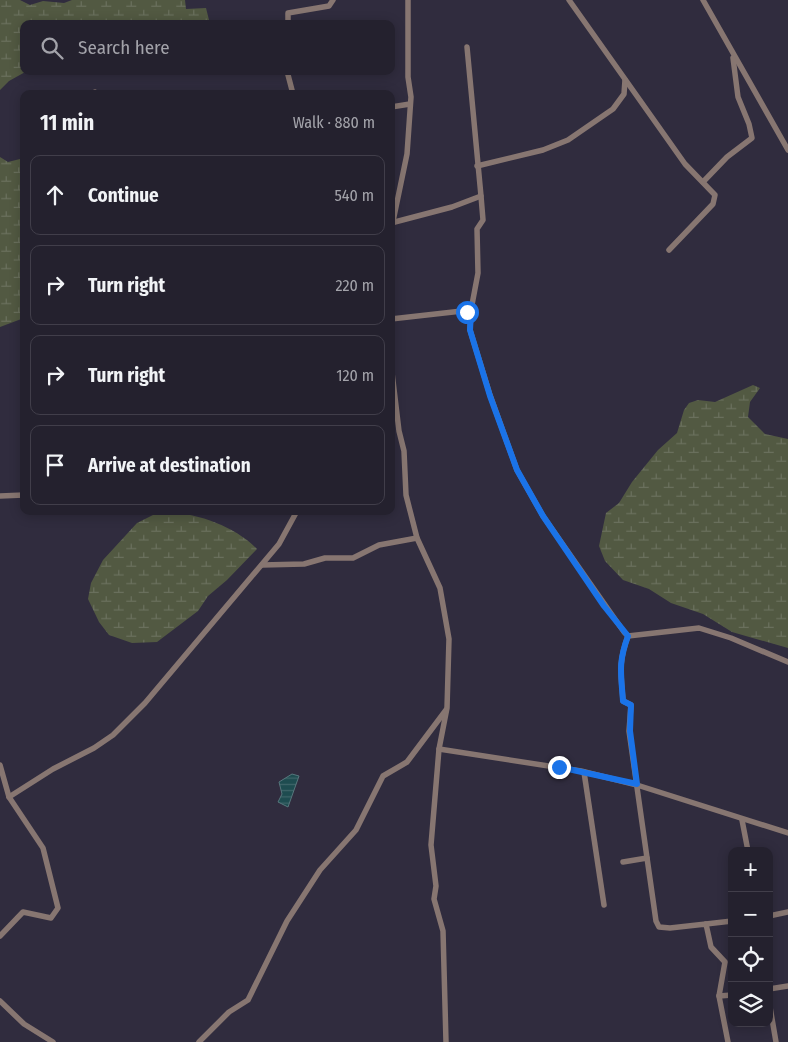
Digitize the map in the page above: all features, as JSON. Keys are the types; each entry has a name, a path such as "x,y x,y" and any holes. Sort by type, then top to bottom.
{"street":[{"path":"288,20 288,13 328,6 333,0"},
{"path":"395,208 406,154 410,104 408,0"},
{"path":"569,0 685,164 715,195 713,204 670,250"},
{"path":"703,0 733,56 788,150"},
{"path":"467,47 483,220 478,229 478,273 471,310 470,330 490,396 517,470 543,516 604,606 628,636"},
{"path":"704,182 726,157 752,138 749,124 738,97 733,56"},
{"path":"288,75 291,90"},
{"path":"477,166 543,150 568,140 613,109 624,94 625,80"},
{"path":"395,106 410,104"},
{"path":"395,222 452,207 480,196"},
{"path":"395,319 471,310"},
{"path":"395,395 399,431 404,451 406,496 418,538 440,588 449,639 447,708 439,749 431,845 436,886 434,899 443,931 446,1042"},
{"path":"0,496 20,495"},
{"path":"9,797 53,768 94,748 113,735 145,703 280,544 295,515"},
{"path":"262,565 304,564 325,558 353,558 379,546 418,538"},
{"path":"628,636 699,628 731,638 788,662"},
{"path":"628,636 622,652 619,673 623,701 631,705 630,731 656,921 660,927 670,928 728,921"},
{"path":"199,1042 230,1012 248,1000 287,921 320,870 356,830 383,776 407,762 447,708"},
{"path":"439,749 584,772 637,784 742,820 788,832"},
{"path":"0,765 9,797 43,848 58,908 51,918 23,912 0,936"},
{"path":"584,772 604,906"},
{"path":"742,820 747,847"},
{"path":"623,862 647,858"},
{"path":"773,915 788,912"},
{"path":"706,924 711,947 725,962 719,996 728,1042"},
{"path":"773,989 788,986"},
{"path":"719,996 728,995"},
{"path":"0,1001 24,1024 53,1042"},
{"path":"773,1024 776,1042"}],"green space":[{"path":"0,0 20,0 30,5 43,1 64,3 72,0 185,0 186,9 206,8 209,20 20,20 20,75 9,81 0,90"},
{"path":"0,157 8,162 20,159 20,320 0,327"},
{"path":"753,385 760,388 750,402 748,417 765,434 788,439 788,648 732,632 703,614 671,603 649,589 623,580 605,561 599,546 606,513 619,503 632,482 658,450 677,433 684,410 689,403 698,400 715,402"},
{"path":"153,515 189,515 228,528 239,534 257,549 227,580 208,596 198,611 157,642 132,643 109,635 99,622 88,599 91,583 103,560 137,523"}],"shaded area":[{"path":"292,774 299,776 288,807 278,802 282,794 279,782"}],"route":[{"path":"467,312 471,310 470,330 490,396 517,470 543,516 604,606 628,636 622,652 619,673 623,701 631,705 630,731 637,784 559,767"}]}
